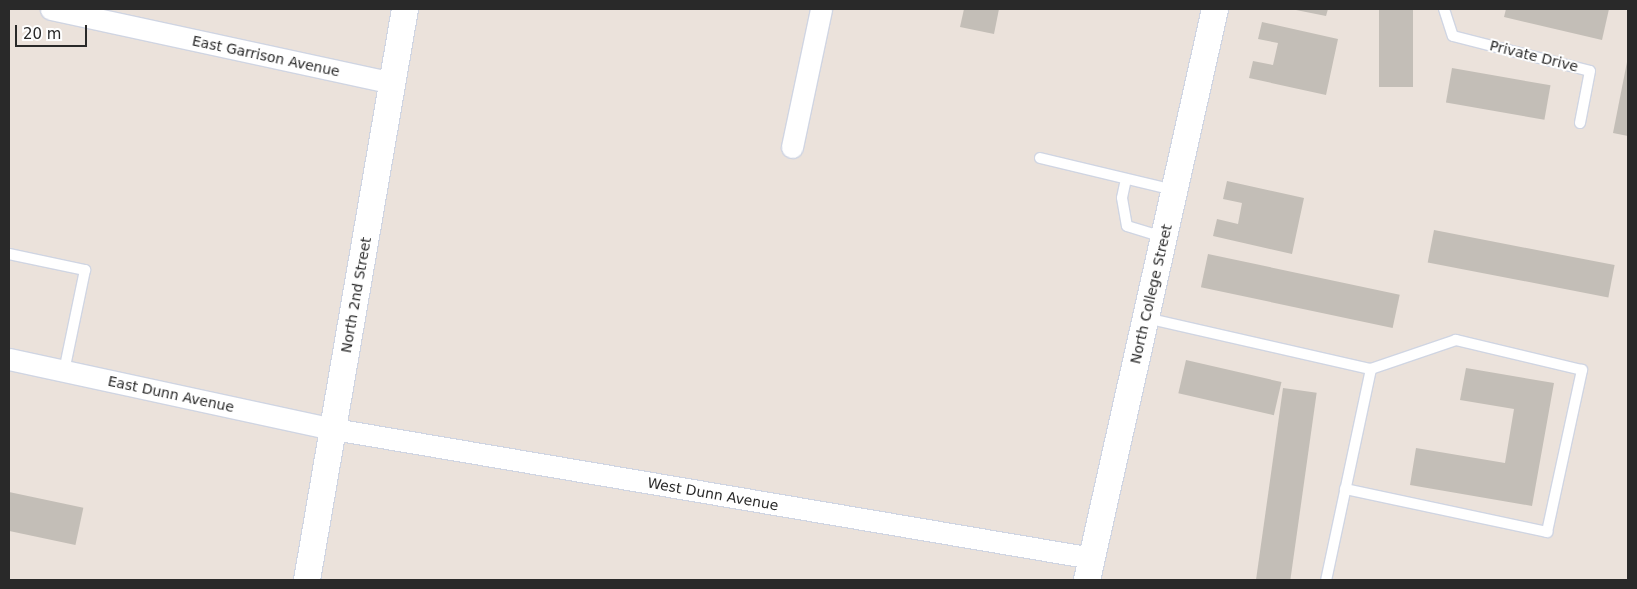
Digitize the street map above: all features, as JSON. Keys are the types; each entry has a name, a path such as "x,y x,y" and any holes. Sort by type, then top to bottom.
{"street":[{"name":"East Garrison Avenue","path":"51,9 392,83"},
{"name":"North 2nd Street","path":"308,580 405,9"},
{"path":"792,147 821,9"},
{"name":"North College Street","path":"1089,569 1215,9"},
{"name":"East Dunn Avenue","path":"9,359 334,429"},
{"name":"West Dunn Avenue","path":"334,429 1089,569"}],"lane":[{"name":"Private Drive","path":"1444,9 1454,36 1590,71 1580,123"},
{"path":"1040,158 1174,190"},
{"path":"1126,179 1122,198 1127,226 1164,237"},
{"path":"9,254 85,270 64,371"},
{"path":"1146,317 1371,369 1456,340 1582,370 1547,532 1345,489"},
{"path":"1326,580 1371,369"}],"building":[{"path":"964,9 999,9 994,34 960,27"},
{"path":"1291,9 1328,9 1326,16"},
{"path":"1379,9 1413,9 1413,87 1379,87"},
{"path":"1506,9 1609,9 1602,40 1504,17"},
{"path":"1262,22 1338,39 1326,95 1249,78 1253,61 1273,65 1278,43 1258,39"},
{"path":"1628,62 1628,136 1613,133"},
{"path":"1452,68 1550,85 1544,120 1446,102"},
{"path":"1227,181 1304,198 1292,254 1213,236 1217,219 1238,224 1242,203 1223,199"},
{"path":"1434,230 1615,265 1608,298 1428,262"},
{"path":"1208,254 1400,295 1393,328 1201,287"},
{"path":"1186,360 1281,382 1274,415 1178,393"},
{"path":"1466,368 1554,383 1532,506 1410,485 1416,448 1505,463 1514,409 1460,400"},
{"path":"1283,388 1317,393 1290,580 1256,580"},
{"path":"9,492 83,508 75,545 9,531"}]}
